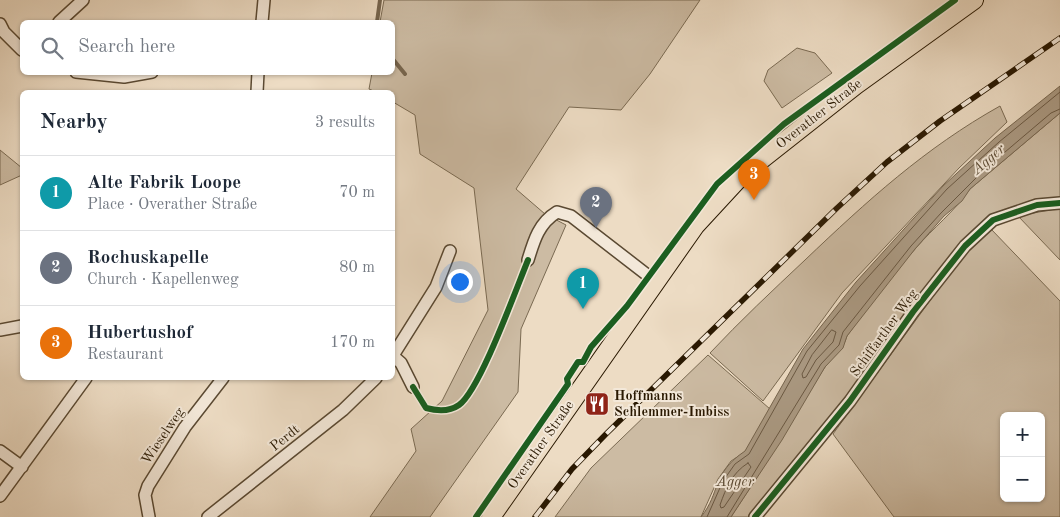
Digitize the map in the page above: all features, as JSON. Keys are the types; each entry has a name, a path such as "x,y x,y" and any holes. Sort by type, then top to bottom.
{"main road":[{"name":"Overather Straße","path":"490,517 695,226 743,174 856,85 974,0"}],"street":[{"path":"61,20 83,0"},
{"path":"262,20 264,0"},
{"path":"0,24 4,32 20,48"},
{"path":"105,75 124,77 135,75"},
{"path":"257,90 258,75"},
{"name":"Schiffarther Weg","path":"755,517 850,401 913,312 965,246 993,220 1037,205 1060,203"},
{"path":"528,260 534,238 546,218 557,212 571,216 655,281"},
{"path":"395,353 436,287 450,251"},
{"path":"0,330 20,326"},
{"path":"395,358 401,363 413,387"},
{"path":"0,496 85,380"},
{"name":"Wieselweg","path":"149,517 145,495 148,486 185,427 221,380"},
{"name":"Perdt","path":"208,517 343,410 374,380"},
{"path":"0,451 22,467"}],"shaded area":[{"path":"384,0 700,0 650,74 621,110 569,107 516,189 545,214 566,225 521,329 518,392 430,517 370,517 416,451 411,429 442,401 488,310 474,188 420,154 415,115 395,103 395,90 369,89 372,75 395,75 395,20 380,20"},
{"path":"797,48 815,53 832,73 782,108 764,81 768,70"},
{"path":"1000,106 1007,122 959,168 842,293 763,401 710,353 768,295 874,196 947,139"},
{"path":"1060,113 1060,199 991,218 752,517 731,517 823,370 840,351 847,336 898,269 958,205 970,189"},
{"path":"0,150 20,166 20,176 0,185"},
{"path":"1060,208 1060,260 1018,216"},
{"path":"991,229 1060,301 1060,517 894,517 833,434 969,247"},
{"path":"708,355 770,409 745,452 731,461 718,479 701,517 555,517 591,468"}],"water":[{"name":"Agger","path":"1060,86 1060,113 970,189 962,201 944,216 915,249 847,336 843,348 825,367 782,440 731,517 701,517 712,499 721,475 734,459 745,451 803,349 856,282 943,186 995,138"}],"waterway":[{"path":"377,20 380,0"},
{"path":"395,62 405,74"}],"railway":[{"path":"535,517 572,469 606,434 837,208 887,162 940,121 1060,38"}],"cycle path":[{"path":"476,517 568,384 567,379 578,362 583,362 591,347 627,306 717,184 784,124 955,0"},
{"path":"755,517 850,401 913,312 965,246 993,220 1037,205 1060,203"},
{"path":"413,387 426,408 434,410 447,410 455,407 468,396 487,360 528,260"}],"place":[{"name":"Hubertushof","path":"754,200"},
{"name":"Rochuskapelle","path":"596,228"},
{"name":"Alte Fabrik Loope","path":"583,309"},
{"name":"Hoffmanns Schlemmer-Imbiss","path":"597,404"}]}
